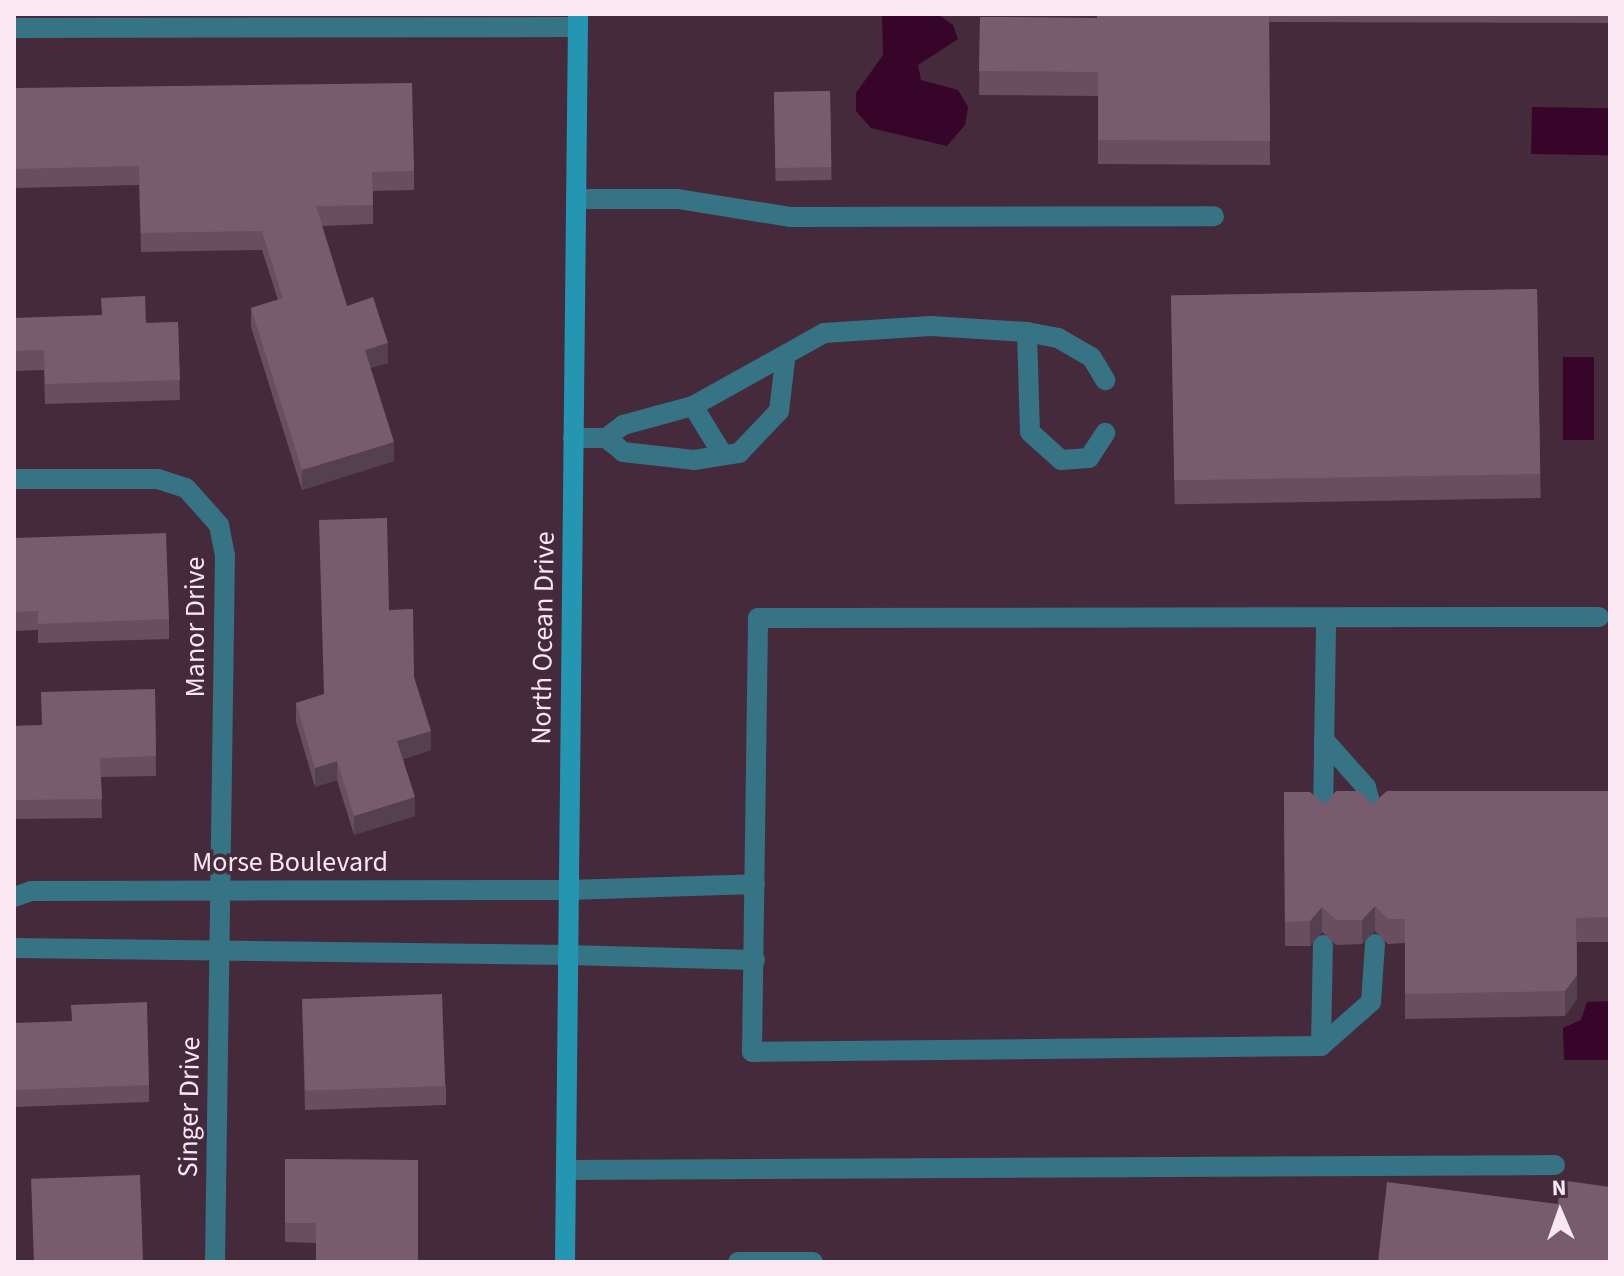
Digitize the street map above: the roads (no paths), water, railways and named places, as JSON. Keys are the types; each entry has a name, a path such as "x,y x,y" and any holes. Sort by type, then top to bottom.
{"main road":[{"name":"North Ocean Drive","path":"565,1262 578,21"}],"street":[{"path":"14,28 578,21"},
{"path":"576,199 678,199 790,217 1214,216"},
{"path":"573,438 606,438 623,425 693,406 758,367 785,361 824,333 931,326 1027,332 1058,338 1092,358 1105,380"},
{"path":"1027,332 1030,432 1061,460 1089,458 1105,433"},
{"path":"606,438 623,452 739,453 768,429 784,392 785,361"},
{"path":"693,406 723,455"},
{"name":"Manor Drive","path":"14,479 158,479 186,488 219,525 225,555 219,953"},
{"path":"1375,944 1371,1002 1321,1046 752,1052 758,618 1599,617"},
{"path":"1323,816 1326,619"},
{"path":"1324,740 1366,787 1374,816"},
{"name":"Morse Boulevard","path":"14,897 220,889 568,890 755,884"},
{"path":"1321,1046 1323,945"},
{"path":"14,948 755,960"},
{"name":"Singer Drive","path":"215,1262 219,953"},
{"path":"566,1170 1555,1165"},
{"path":"738,1262 813,1262"}]}
